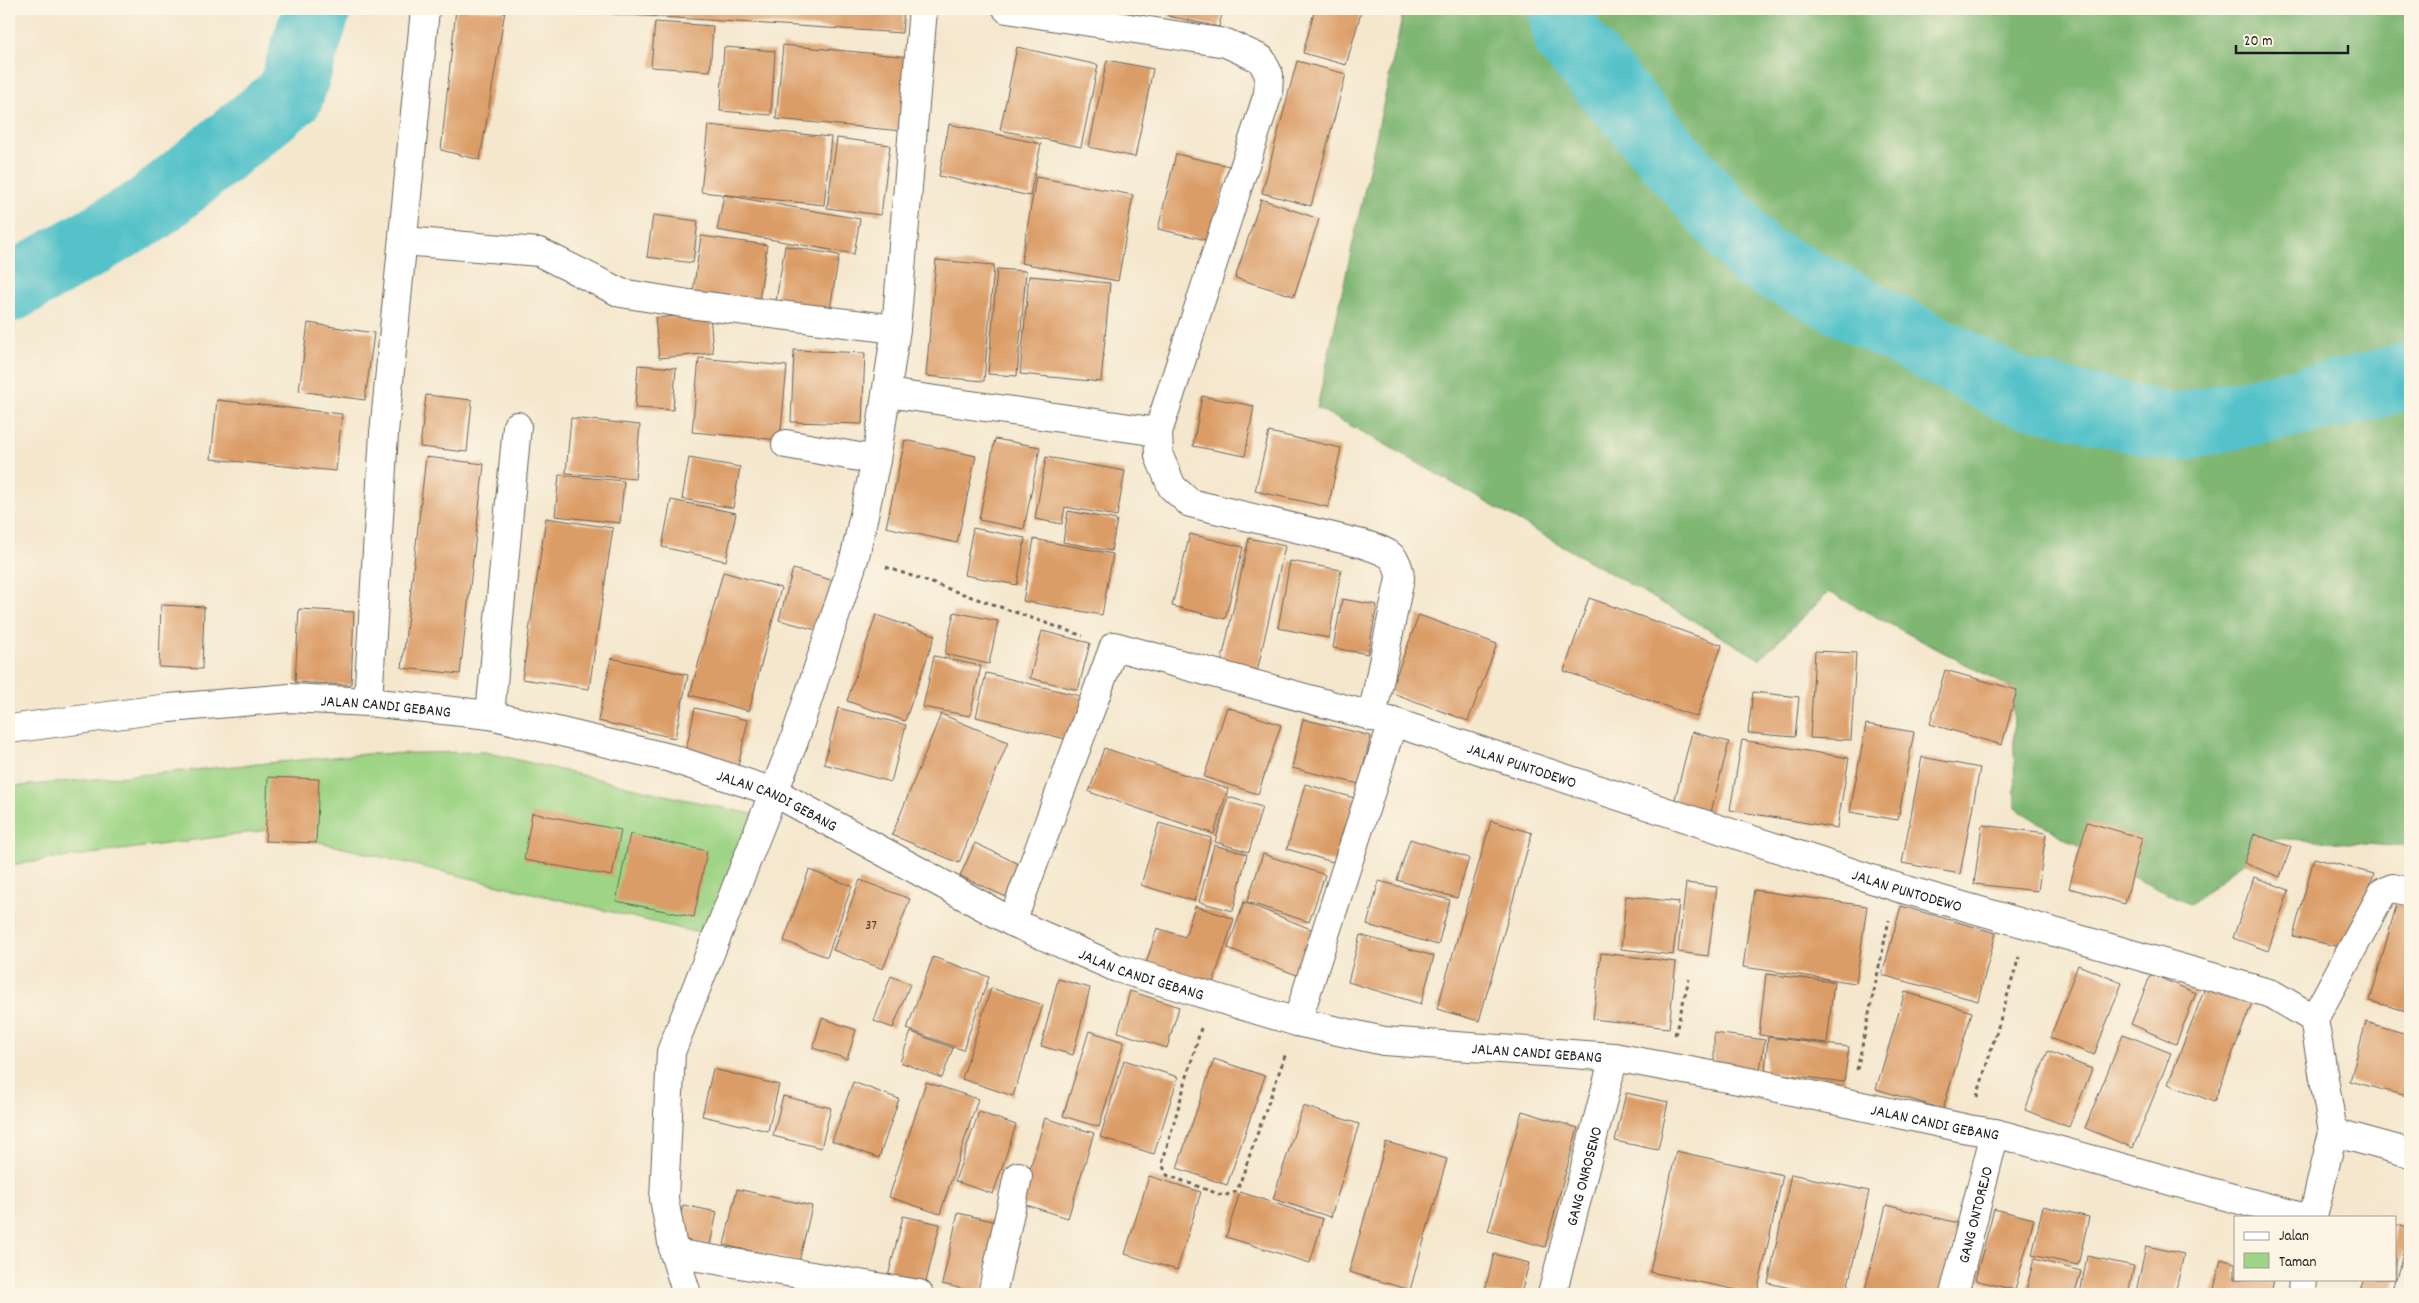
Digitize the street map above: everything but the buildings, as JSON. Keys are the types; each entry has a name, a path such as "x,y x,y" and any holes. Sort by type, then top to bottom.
{"street":[{"path":"368,702 384,433 425,9"},
{"path":"687,1294 674,1253 664,1199 671,1052 794,741 855,556 876,460 896,329 923,9"},
{"path":"1007,9 1226,43 1261,59 1268,75 1268,94 1158,432 1159,456 1172,487 1190,503 1363,544 1385,552 1394,558 1399,567 1400,578 1382,719 1297,1022"},
{"path":"402,241 538,252 620,293 689,304 896,329"},
{"path":"887,393 1158,432"},
{"path":"490,715 517,426"},
{"path":"786,444 876,460"},
{"path":"1012,922 1114,646"},
{"name":"JALAN PUNTODEWO","path":"1114,646 1382,719 1896,887 2272,994 2314,1019"},
{"name":"JALAN CANDI GEBANG","path":"9,729 169,708 290,698 368,702 490,715 670,758 774,792 1012,922 1117,968 1297,1022 1384,1041 1614,1057 1667,1067 1995,1133 2298,1216"},
{"path":"2313,1216 2333,1132 2314,1019 2382,892 2393,888 2410,892"},
{"name":"GANG ONROSENO","path":"1552,1294 1614,1057"},
{"path":"2333,1132 2410,1153"},
{"name":"GANG ONTOREJO","path":"1954,1294 1995,1133"},
{"path":"992,1294 1018,1176"},
{"path":"674,1253 919,1294"},
{"path":"2302,1294 2303,1280"}],"path":[{"path":"855,556 1114,646"},
{"path":"1850,1103 1896,887"},
{"path":"1968,1129 2028,926"},
{"path":"1667,1067 1689,979"},
{"path":"1210,996 1162,1164 1167,1174 1224,1196 1236,1191 1297,1022"}],"green space":[{"path":"1404,9 2410,9 2410,509 2406,516 2410,519 2410,847 2272,838 2191,905 2112,867 2015,808 2013,689 1829,592 1760,659 1374,438 1317,408"},
{"path":"485,752 757,815 724,939 269,830 9,865 9,787 366,754"}],"waterway":[{"path":"9,289 148,210 290,95 317,9"},
{"path":"1562,9 1568,38 1757,257 2013,390 2174,428 2356,390 2410,375"}]}
